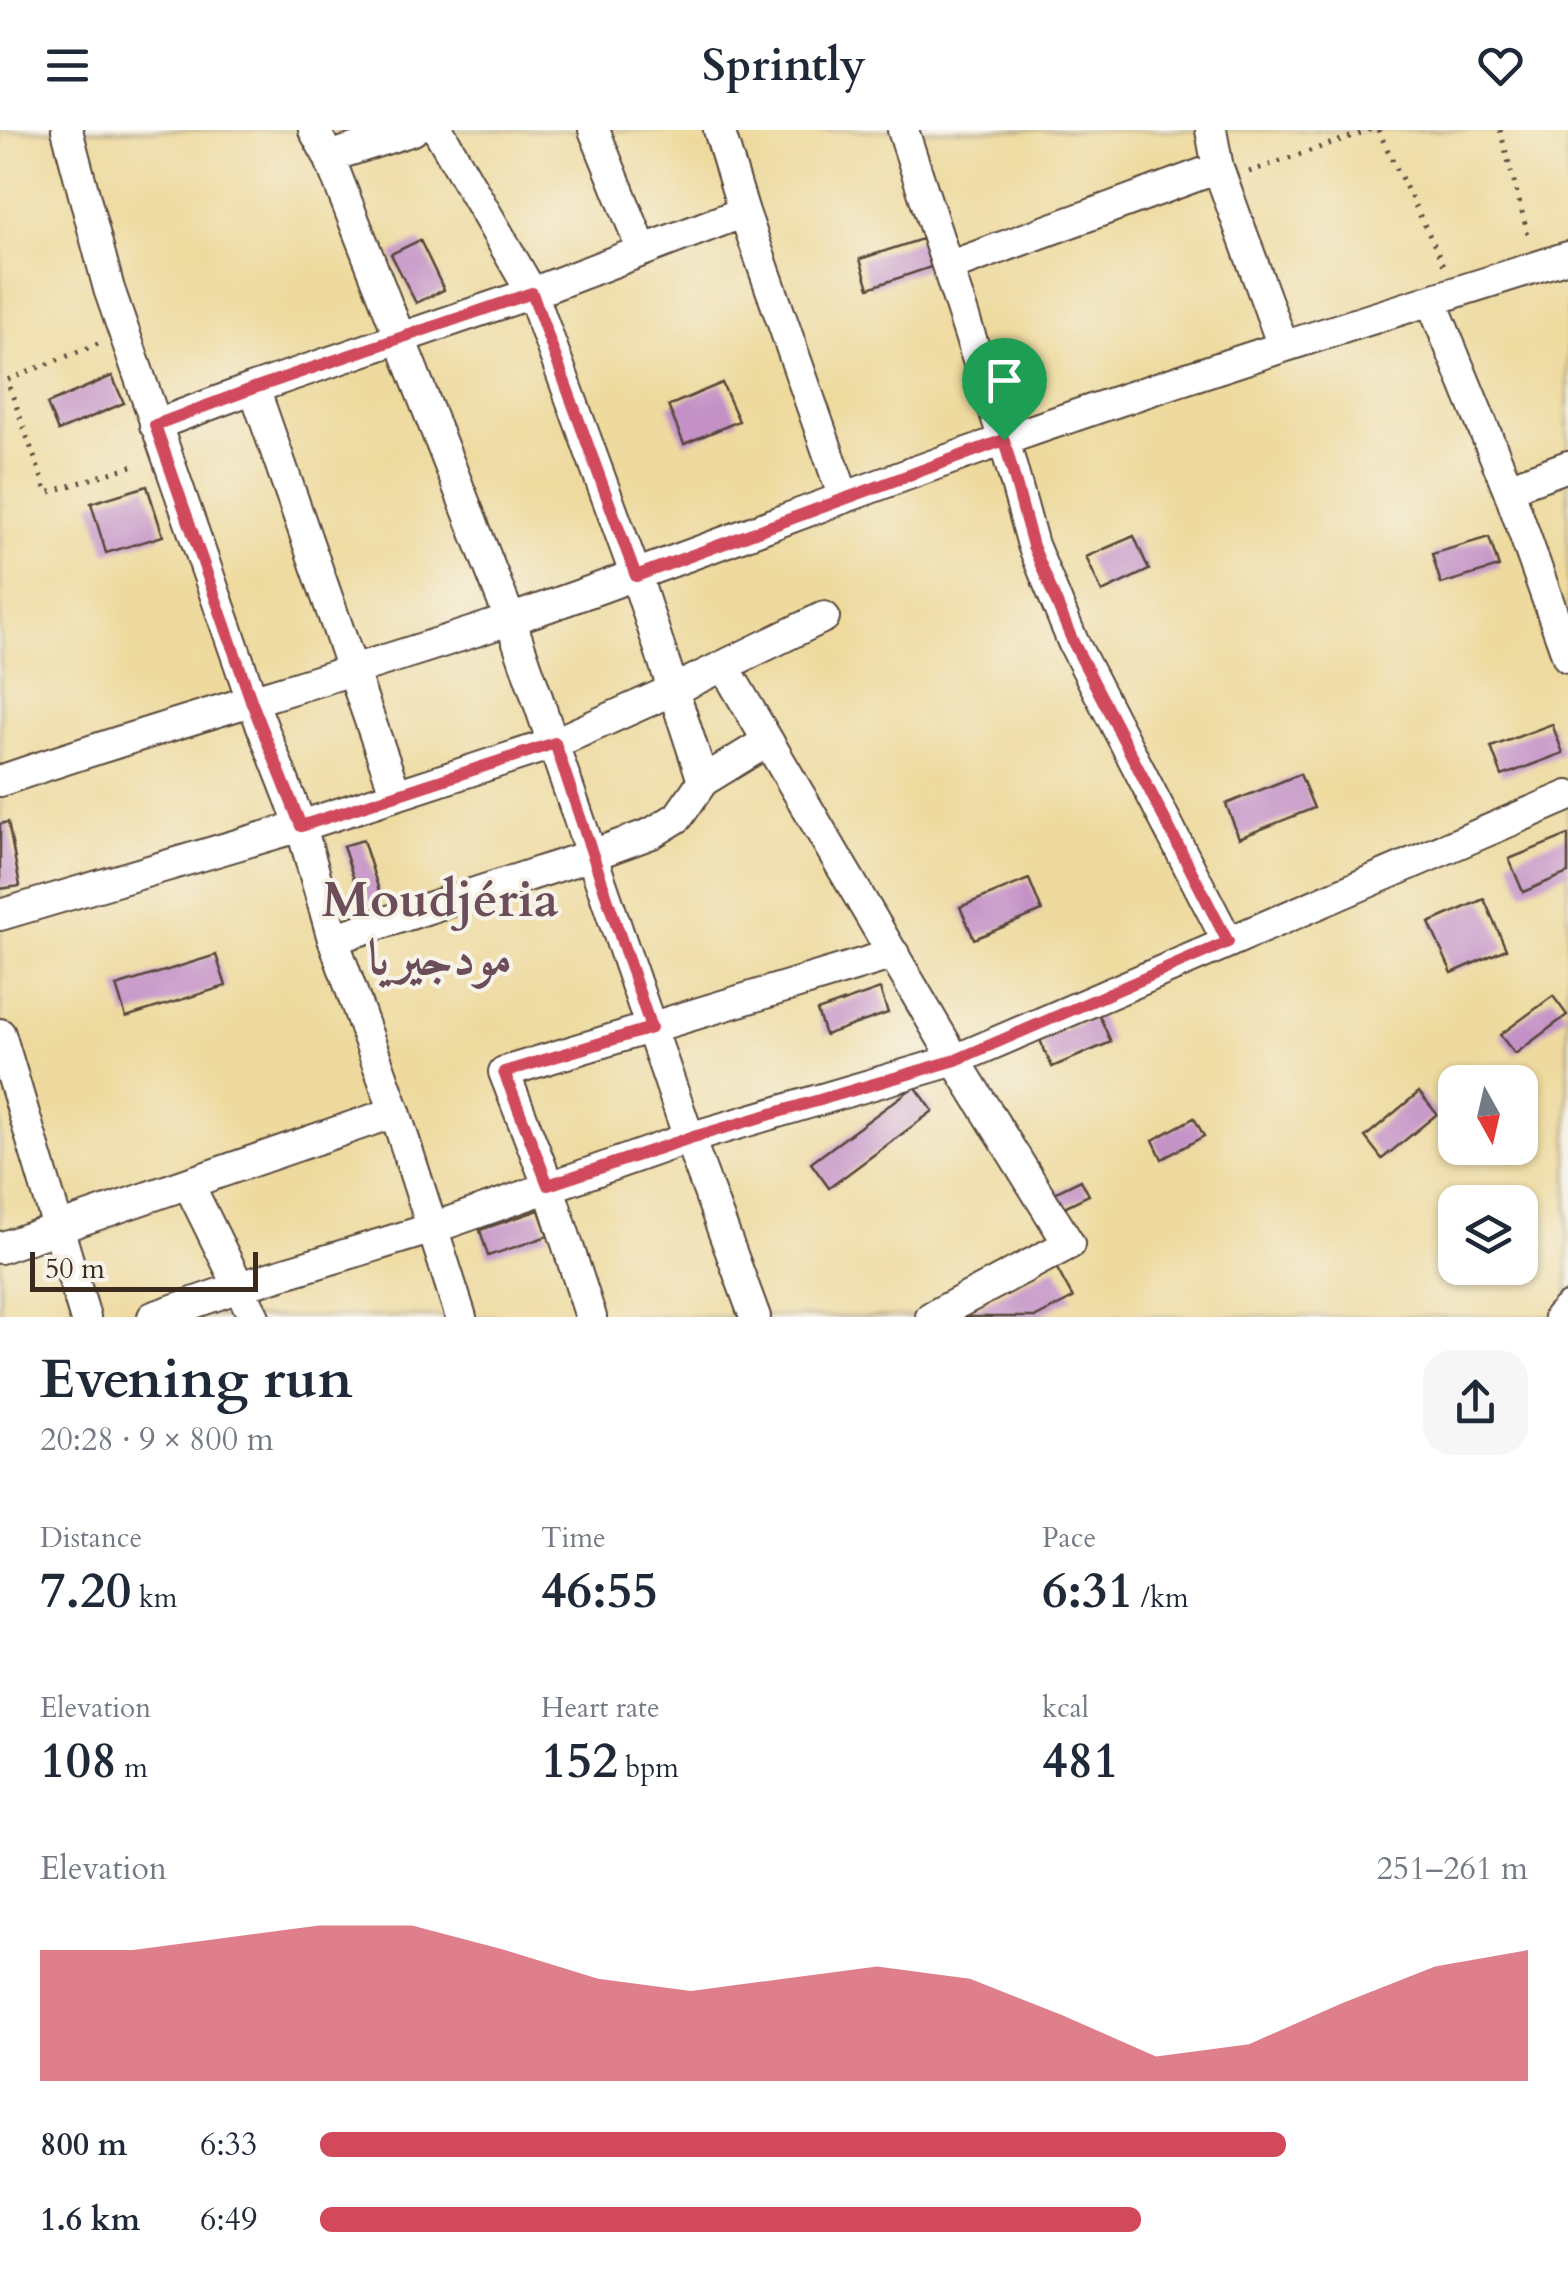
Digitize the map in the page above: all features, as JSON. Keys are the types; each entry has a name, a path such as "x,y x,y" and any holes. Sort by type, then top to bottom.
{"street":[{"path":"67,130 109,289 252,703 301,826 332,939 394,1112 460,1317"},
{"path":"314,130 329,158 510,619 755,1317"},
{"path":"329,158 413,130"},
{"path":"438,130 532,293 636,576 703,781"},
{"path":"594,130 642,249"},
{"path":"719,130 844,498"},
{"path":"902,130 1004,440 1033,546 1073,642 1228,942"},
{"path":"1211,130 1221,174 1283,346"},
{"path":"948,267 1221,174"},
{"path":"155,425 532,293 744,212"},
{"path":"0,781 510,619 1004,440 1283,346 1568,257"},
{"path":"1444,296 1568,657"},
{"path":"254,388 396,795"},
{"path":"1508,488 1568,466"},
{"path":"0,915 301,826 555,743 824,617"},
{"path":"724,666 956,1060 1070,1244 931,1317"},
{"path":"332,939 652,833 678,817 703,781 768,741"},
{"path":"153,1317 430,1229 690,1138 956,1060 1568,796"},
{"path":"591,1317 548,1185 504,1072 894,954"},
{"path":"2,1047 85,1317"},
{"path":"0,1248 394,1112"},
{"path":"189,1185 254,1317"},
{"path":"1558,1317 1568,1308"}],"path":[{"path":"1221,174 1370,130"},
{"path":"1378,130 1444,296"},
{"path":"1500,130 1536,267"},
{"path":"124,334 7,380 46,493 166,455"}],"sand":[{"path":"0,130 1568,130 1568,1317 0,1317"}],"building":[{"path":"922,239 931,267 869,288 860,259"},
{"path":"420,240 444,290 416,303 391,254"},
{"path":"112,376 124,403 58,431 47,404"},
{"path":"722,383 739,421 684,444 668,406"},
{"path":"147,486 163,536 106,553 91,503"},
{"path":"1134,536 1149,570 1102,592 1086,557"},
{"path":"1489,537 1499,567 1441,584 1432,554"},
{"path":"1552,724 1563,753 1502,776 1491,747"},
{"path":"1300,774 1314,808 1239,838 1226,804"},
{"path":"8,822 20,886 0,889 0,824"},
{"path":"1568,835 1568,873 1523,892 1509,859"},
{"path":"363,840 382,900 363,907 343,846"},
{"path":"1029,879 1042,911 974,939 960,907"},
{"path":"1484,899 1506,949 1452,973 1429,923"},
{"path":"216,955 226,986 126,1017 116,986"},
{"path":"880,989 888,1013 825,1035 817,1011"},
{"path":"1553,996 1567,1015 1515,1054 1500,1035"},
{"path":"1099,1015 1111,1042 1052,1067 1040,1040"},
{"path":"915,1086 933,1111 829,1188 811,1163"},
{"path":"1419,1092 1437,1114 1382,1159 1365,1137"},
{"path":"1194,1118 1204,1136 1162,1159 1153,1140"},
{"path":"1081,1180 1089,1195 1062,1208 1054,1193"},
{"path":"539,1210 548,1236 488,1256 480,1230"},
{"path":"1056,1267 1073,1298 1036,1317 957,1317"}],"district":[{"name":"Moudjéria مودجيريا","path":"440,927"}],"route":[{"path":"532,293 636,576 1004,440 1033,546 1073,642 1228,942 956,1060 690,1138 548,1185 504,1072 651,1028 555,743 301,826 252,703 155,425 532,293"}]}
